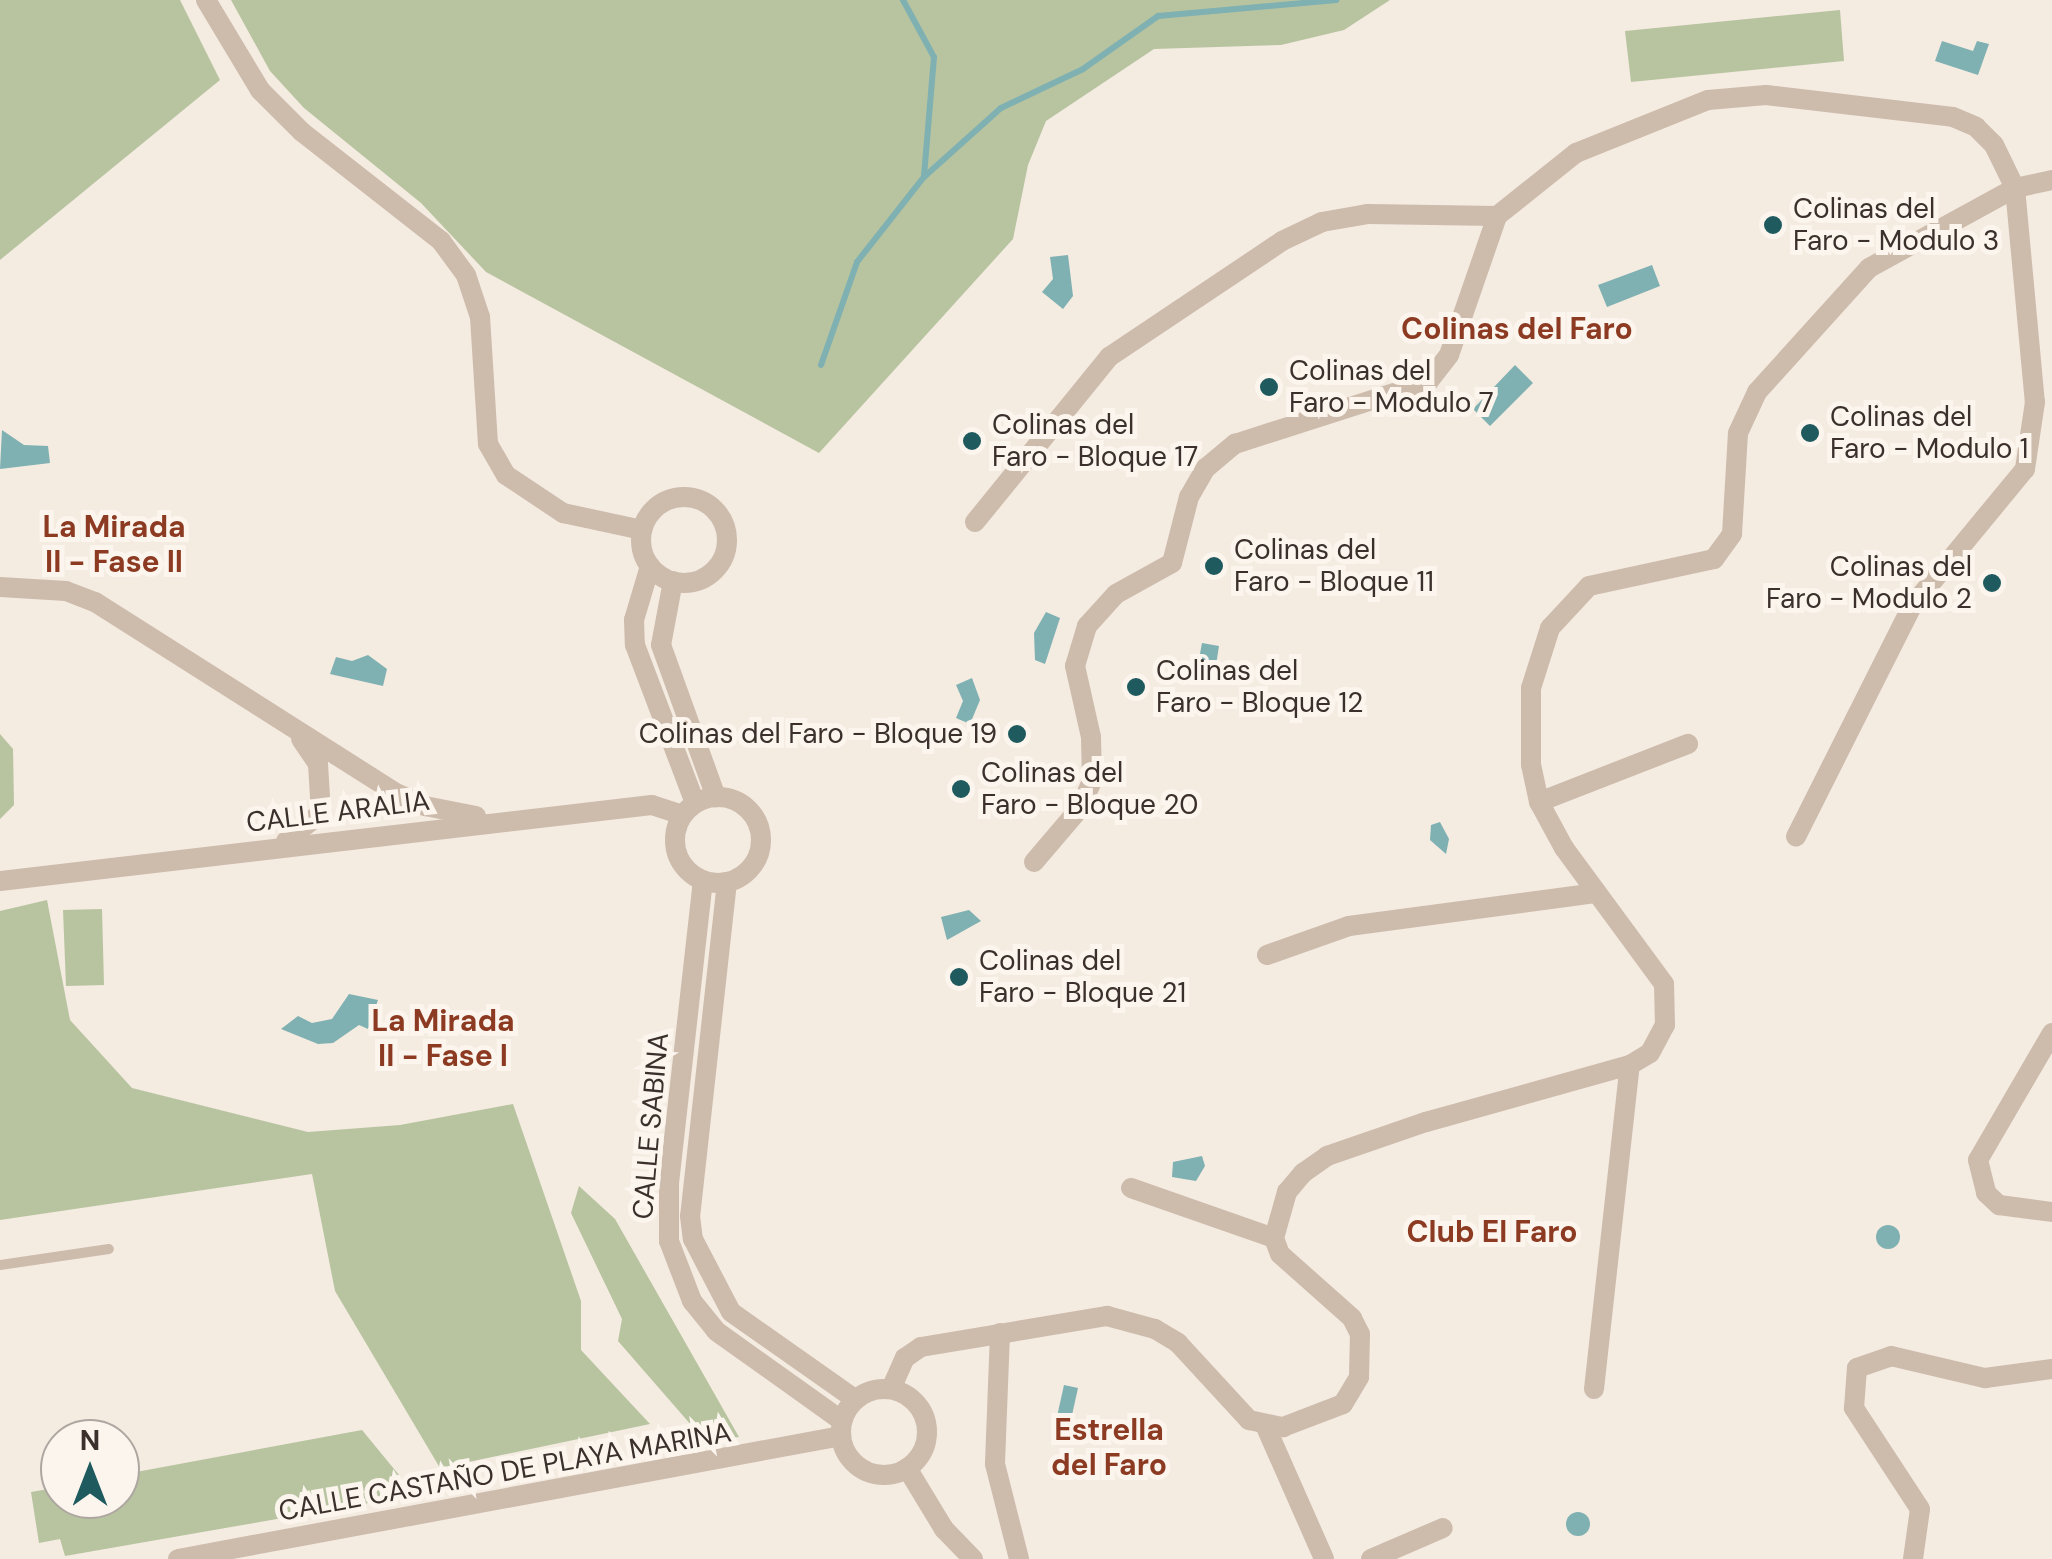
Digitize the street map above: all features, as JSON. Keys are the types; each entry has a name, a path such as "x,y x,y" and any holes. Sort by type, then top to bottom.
{"street":[{"path":"206,0 260,90 302,132 441,241 466,274 480,316 488,444 506,475 563,513 642,530"},
{"path":"1034,862 1080,808 1092,781 1092,737 1075,666 1099,608 1172,563 1189,497 1216,456 1235,444 1428,382 1449,356 1498,216 1576,153 1737,95 1953,118 1976,127 1994,145 2015,188 2035,402 2025,469 1912,606 1796,837"},
{"path":"1274,1238 1286,1192 1327,1156 1630,1065 1659,1040 1668,1004 1664,984 1597,893 1539,802 1530,765 1531,688 1550,628 1572,599 1609,579 1698,568 1714,559 1732,534 1738,433 1757,392 1869,268 2015,188 2052,180"},
{"path":"975,522 1109,357 1282,241 1322,222 1368,214 1498,216"},
{"path":"650,566 673,581 696,582 720,566 728,540 720,514 698,498 670,498 648,515 642,530 650,566 640,592 635,645 688,809 677,854 704,880 727,882 756,862 761,833 747,807 716,796 688,809"},
{"path":"673,581 662,645 716,796"},
{"path":"0,587 66,591 95,602 300,737 398,794 425,806 508,820"},
{"path":"272,848 304,832 321,813 323,790 318,764 300,737"},
{"path":"1539,802 1688,744"},
{"path":"323,790 339,776 363,772"},
{"path":"383,836 395,825 398,794"},
{"name":"CALLE ARALIA","path":"0,882 508,820 652,805 688,809"},
{"path":"321,813 333,831 348,839"},
{"name":"CALLE SABINA","path":"704,880 669,1183 669,1242 692,1301 716,1331 841,1428"},
{"name":"CALLE SABINA","path":"727,882 692,1199 694,1239 731,1312 855,1399"},
{"path":"1267,955 1349,926 1597,893"},
{"path":"2052,1033 1978,1160 1986,1193 1999,1205 2052,1212"},
{"path":"1594,1389 1630,1065"},
{"path":"891,1389 905,1358 921,1347 1107,1316 1131,1320 1178,1343 1234,1410 1266,1425 1303,1423 1343,1404 1354,1390 1362,1357 1352,1318 1297,1272 1274,1238 1130,1188"},
{"path":"1000,1333 995,1464 1020,1559"},
{"path":"1913,1559 1920,1509 1860,1422 1852,1392 1856,1368 1891,1356 1985,1378 2052,1368"},
{"path":"891,1389 906,1394 925,1416 925,1446 907,1468 868,1472 846,1454 841,1428 855,1399 891,1389"},
{"path":"1266,1425 1324,1559"},
{"name":"CALLE CASTAÑO DE PLAYA MARINA","path":"178,1559 841,1428"},
{"path":"907,1468 944,1529 973,1559"},
{"path":"1371,1559 1443,1528"}],"lane":[{"path":"0,1265 110,1249"}],"green space":[{"path":"0,0 180,0 220,80 0,260"},
{"path":"231,0 1390,0 1344,30 1281,45 1154,49 1046,121 1028,165 1013,239 819,453 486,272 421,203 304,108 270,71"},
{"path":"1840,10 1844,61 1631,82 1625,31"},
{"path":"0,734 13,749 14,805 0,819"},
{"path":"47,900 70,1020 132,1088 308,1132 400,1125 513,1104 581,1301 581,1350 650,1424 440,1468 335,1291 312,1174 0,1220 0,911"},
{"path":"102,909 104,985 66,986 63,910"},
{"path":"579,1186 615,1219 739,1437 705,1441 618,1341 622,1319 571,1213"},
{"path":"362,1430 399,1475 403,1497 65,1556 60,1539 39,1543 31,1492 40,1490 40,1519 140,1519 140,1471"}],"water":[{"path":"1942,41 1973,51 1977,41 1989,44 1978,75 1935,61"},
{"path":"1068,255 1073,296 1063,309 1042,292 1053,279 1050,257"},
{"path":"1652,265 1660,286 1607,307 1598,285"},
{"path":"1515,365 1533,383 1490,426 1473,409"},
{"path":"2,430 24,445 48,446 50,463 0,469"},
{"path":"1046,612 1060,618 1045,664 1035,660 1034,633"},
{"path":"1202,643 1219,646 1213,684 1195,681"},
{"path":"368,655 387,669 383,686 330,674 336,657 352,661"},
{"path":"972,678 980,700 970,724 956,718 963,701 956,685"},
{"path":"1440,822 1449,839 1446,854 1430,840 1431,825"},
{"path":"969,910 981,921 947,940 941,917"},
{"path":"349,994 378,1000 368,1029 359,1025 333,1043 318,1044 281,1029 298,1016 312,1023 332,1019"},
{"path":"1202,1156 1205,1166 1196,1181 1172,1177 1173,1162"},
{"path":"1888,1225 1897,1228 1897,1246 1888,1249 1879,1246 1876,1237 1879,1228"},
{"path":"1064,1385 1078,1388 1070,1424 1056,1421"},
{"path":"1573,1512 1583,1512 1590,1524 1583,1536 1573,1536 1566,1529 1566,1519"}],"waterway":[{"path":"903,0 934,57 924,176"},
{"path":"821,365 857,262 924,177 1001,108 1083,69 1158,16 1336,0"}],"place":[{"name":"Colinas del Faro - Modulo 3","path":"1773,225"},
{"name":"Colinas del Faro - Modulo 7","path":"1269,387"},
{"name":"Colinas del Faro - Modulo 1","path":"1810,433"},
{"name":"Colinas del Faro - Bloque 17","path":"972,441"},
{"name":"Colinas del Faro - Bloque 11","path":"1214,566"},
{"name":"Colinas del Faro - Modulo 2","path":"1992,583"},
{"name":"Colinas del Faro - Bloque 12","path":"1136,687"},
{"name":"Colinas del Faro - Bloque 19","path":"1017,734"},
{"name":"Colinas del Faro - Bloque 20","path":"961,789"},
{"name":"Colinas del Faro - Bloque 21","path":"959,977"}],"district":[{"name":"Colinas del Faro","path":"1517,329"},
{"name":"La Mirada II - Fase II","path":"114,544"},
{"name":"La Mirada II - Fase I","path":"443,1038"},
{"name":"Club El Faro","path":"1492,1232"},
{"name":"Estrella del Faro","path":"1109,1447"}]}
